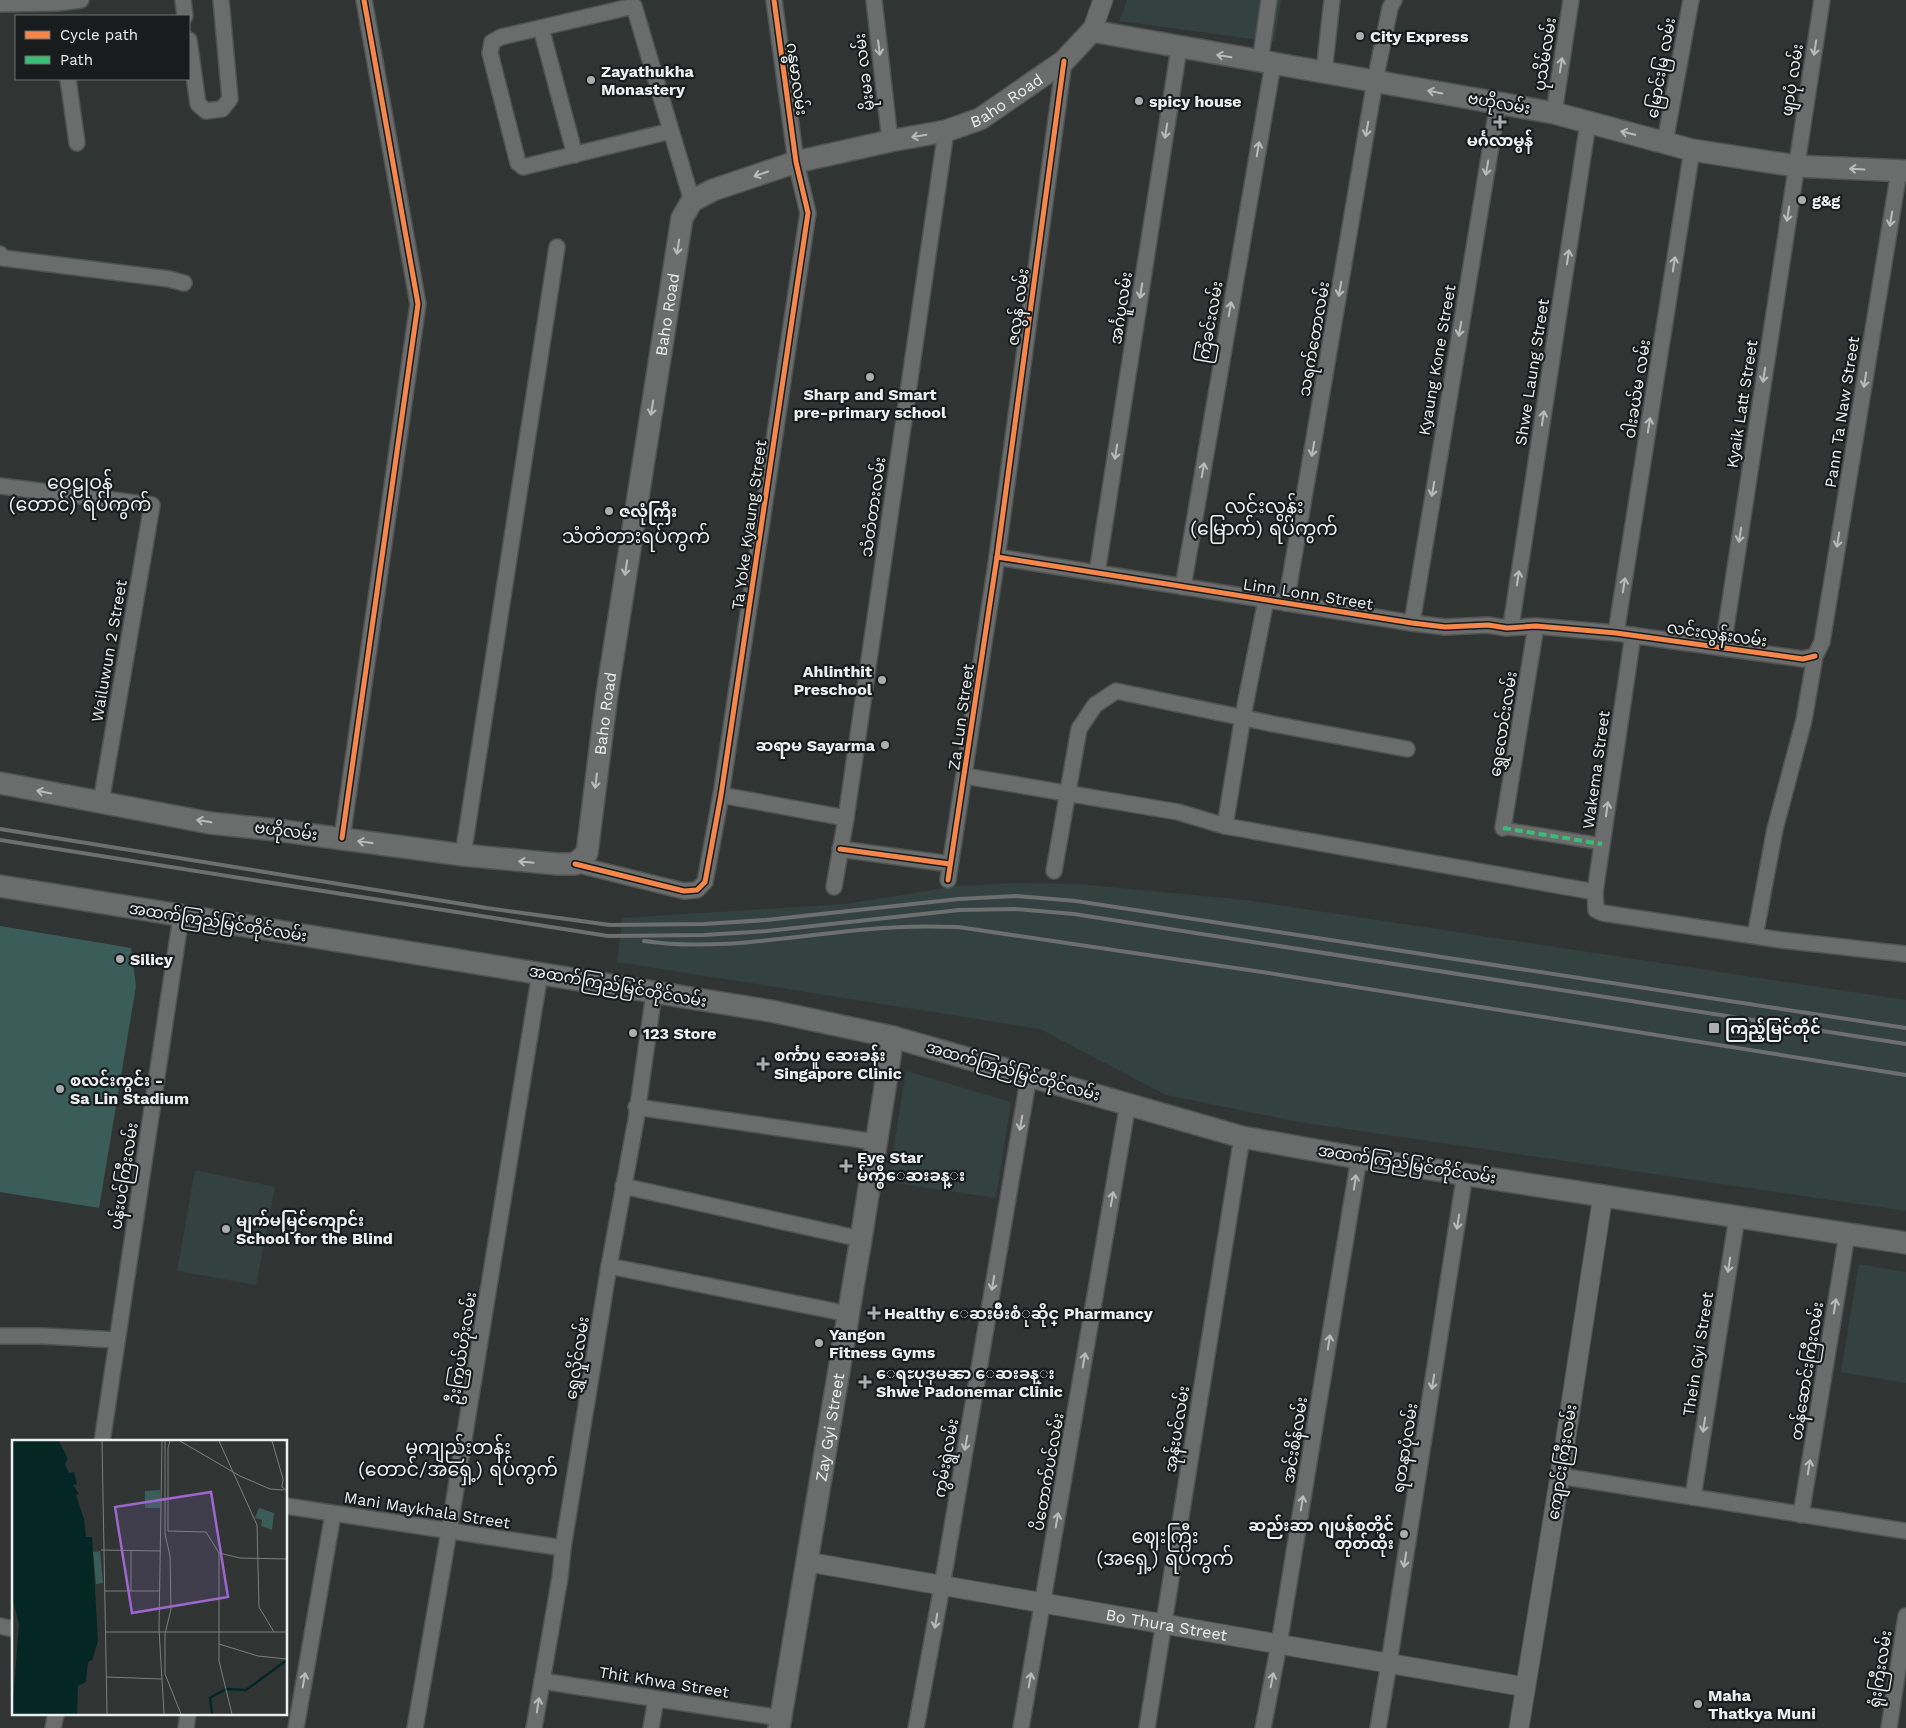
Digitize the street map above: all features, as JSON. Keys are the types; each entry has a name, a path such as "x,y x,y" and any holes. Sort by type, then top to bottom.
{"main road":[{"name":"ဗဟိုလမ်း","path":"1092,31 1179,48 1554,113 1692,150 1796,166 1902,171"},
{"name":"Baho Road","path":"575,864 587,853 621,605 682,218 692,201 713,190 796,162 890,141 946,131 980,119 1064,61 1092,31"},
{"name":"ဗဟိုလမ်း","path":"0,784 210,823 342,838 463,855 575,864"},
{"name":"အထက်ကြည်မြင်တိုင်လမ်း","path":"0,886 771,1011 893,1037 1242,1136 1359,1158 1906,1243"},
{"name":"Zay Gyi Street","path":"780,1723 849,1314 893,1037"}],"street":[{"path":"0,4 15,1 58,10 81,0"},
{"path":"183,0 185,15"},
{"path":"190,47 198,104 206,111 222,109 230,99 221,0"},
{"path":"342,838 418,304 364,0"},
{"name":"ဂန္ဓမာလမ်း","path":"774,0 796,162"},
{"name":"မိုးမခ လမ်း","path":"874,0 890,141"},
{"path":"1092,31 1103,0"},
{"name":"ကြံခင်းလမ်း","path":"1183,587 1266,63 1268,0"},
{"path":"1324,72 1332,0"},
{"name":"သရက်တောလမ်း","path":"1286,603 1375,81 1390,8 1394,0"},
{"name":"ပုသိမ်လမ်း","path":"1554,113 1571,0"},
{"name":"မြောင်းမြ လမ်း","path":"1665,142 1691,0"},
{"name":"ဖျာပုံ လမ်း","path":"1796,166 1822,0"},
{"path":"671,131 523,167 518,163 490,53 492,42 501,37 634,6 692,201"},
{"path":"541,28 575,155"},
{"name":"အင်္ဂပူလမ်း","path":"1096,573 1179,48"},
{"name":"ဇလွန် လမ်း","path":"997,557 1064,61"},
{"path":"68,80 77,143"},
{"name":"Kyaung Kone Street","path":"1412,623 1498,103"},
{"name":"Shwe Laung Street","path":"1511,626 1588,123"},
{"name":"သံတံတားလမ်း","path":"834,887 846,818 946,131"},
{"name":"ဝါးခယ်မ လမ်း","path":"1616,633 1692,150"},
{"name":"Ta Yoke Kyaung Street","path":"575,864 684,891 697,890 705,882 721,795 808,213 796,162"},
{"name":"Kyaik Latt Street","path":"1723,647 1796,166"},
{"name":"Pann Ta Naw Street","path":"1755,936 1775,829 1804,720 1814,656 1822,642 1902,171"},
{"path":"463,855 558,247"},
{"path":"2,256 169,279 184,283"},
{"name":"Wailuwun 2 Street","path":"0,486 152,505 101,802"},
{"name":"Linn Lonn Street","path":"997,557 1412,623 1445,627 1536,626 1616,633"},
{"name":"Za Lun Street","path":"948,880 997,557"},
{"path":"1225,826 1243,716 1266,600"},
{"name":"ရွှေလောင်းလမ်း","path":"1503,828 1536,626"},
{"name":"လင်းလွန်းလမ်း","path":"1616,633 1803,659 1814,656"},
{"name":"Wakema Street","path":"1633,635 1602,844 1596,892 1596,910 1603,913 1755,936"},
{"path":"1054,871 1079,729 1095,705 1116,691 1243,716 1273,724 1407,749"},
{"path":"964,776 1178,812 1225,826 1596,892"},
{"path":"721,795 846,818"},
{"path":"1503,828 1602,844"},
{"path":"840,849 950,864"},
{"name":"ပန်းပင်ကြီးလမ်း","path":"102,1440 181,916"},
{"path":"1755,936 1906,954"},
{"name":"ဦးကြွယ်ဟိုးလမ်း","path":"415,1728 450,1531 540,973"},
{"name":"ရွှေလှိုင်လမ်း","path":"534,1728 623,1186 636,1120 636,1107 654,993"},
{"name":"ကွမ်းရွဲလမ်း","path":"916,1728 1029,1075"},
{"name":"ပိတောက်ပင်လမ်း","path":"1021,1728 1128,1103"},
{"path":"636,1107 876,1142"},
{"name":"အုန်းပင်လမ်း","path":"1147,1728 1242,1136"},
{"name":"အင်းစိန်လမ်း","path":"1263,1728 1279,1644 1359,1158"},
{"name":"ရတနာပုံလမ်း","path":"1378,1728 1465,1174"},
{"path":"623,1186 861,1239"},
{"name":"ကျောင်းကြီးလမ်း","path":"1519,1728 1603,1195"},
{"name":"Thein Gyi Street","path":"1693,1498 1737,1217"},
{"name":"တန်ဆောင်းကြီးလမ်း","path":"1802,1515 1847,1234"},
{"path":"610,1266 849,1314"},
{"path":"0,1336 117,1340"},
{"path":"1560,1476 1906,1531"},
{"name":"Mani Maykhala Street","path":"288,1506 563,1548"},
{"path":"296,1728 333,1514"},
{"name":"Bo Thura Street","path":"808,1562 1525,1687"},
{"name":"ရုံးကြီးလမ်း","path":"1888,1728 1906,1616"},
{"name":"Thit Khwa Street","path":"542,1681 656,1699 780,1723"},
{"path":"651,1728 656,1699"}],"shaded area":[{"path":"1127,0 1281,0 1274,42 1119,21"},
{"path":"1015,883 1078,884 1245,900 1906,1000 1906,1211 1299,1122 1166,1095 1040,1029 617,962 622,918 845,904 958,886"},
{"name":"စလင်းကွင်း - Sa Lin Stadium","path":"0,926 131,948 136,986 99,1208 0,1192"},
{"path":"906,1071 1011,1102 996,1198 888,1182"},
{"name":"မျက်မမြင်ကျောင်း School for the Blind","path":"195,1170 275,1187 256,1285 177,1271"},
{"path":"1859,1264 1906,1272 1906,1383 1841,1372"}],"railway":[{"path":"0,829 487,908 610,925 704,924 766,920 959,899 1016,896 1076,901 1906,1028"},
{"path":"0,840 608,936 704,935 767,931 959,910 1015,909 1074,914 1906,1044"},
{"path":"644,941 672,944 729,944 882,928 914,926 958,927 1262,972 1906,1075"}],"marked path":[{"path":"1503,828 1602,844"}],"cycle path":[{"path":"342,838 418,304 364,0"},
{"path":"575,864 684,891 697,890 705,882 721,795 808,213 796,162 774,0"},
{"path":"948,880 997,557 1064,61"},
{"path":"997,557 1445,627 1488,625 1507,628 1536,626 1616,633 1803,659 1815,656"},
{"path":"840,849 950,864"}],"place":[{"name":"City Express","path":"1360,36"},
{"name":"Zayathukha Monastery","path":"591,80"},
{"name":"spicy house","path":"1139,101"},
{"name":"မင်္ဂလာမွန်","path":"1500,122"},
{"name":"g&g","path":"1802,200"},
{"name":"Sharp and Smart pre-primary school","path":"870,377"},
{"name":"ဇလုံကြီး","path":"609,511"},
{"name":"Ahlinthit Preschool","path":"882,680"},
{"name":"ဆရာမ Sayarma","path":"885,745"},
{"name":"Silicy","path":"120,959"},
{"name":"ကြည့်မြင်တိုင်","path":"1714,1028"},
{"name":"123 Store","path":"633,1033"},
{"name":"စင်္ကာပူ ဆေးခန်း Singapore Clinic","path":"763,1064"},
{"name":"စလင်းကွင်း - Sa Lin Stadium","path":"60,1089"},
{"name":"Eye Star မ်က္စိေဆးခန္း","path":"846,1166"},
{"name":"မျက်မမြင်ကျောင်း School for the Blind","path":"226,1229"},
{"name":"Healthy ေဆးမ်ိဳးစံုဆိုင္ Pharmancy","path":"874,1313"},
{"name":"Yangon Fitness Gyms","path":"819,1343"},
{"name":"ေရႊပုဒုမၼာ ေဆးခန္း Shwe Padonemar Clinic","path":"865,1382"},
{"name":"ဆည်းဆာ ဂျပန်စတိုင် တုတ်ထိုး","path":"1404,1534"},
{"name":"Maha Thatkya Muni","path":"1698,1704"}],"district":[{"name":"ဝေဠုဝန် (တောင်) ရပ်ကွက်","path":"80,493"},
{"name":"လင်းလွန်း (မြောက်) ရပ်ကွက်","path":"1264,517"},
{"name":"သံတံတားရပ်ကွက်","path":"636,536"},
{"name":"မကျည်းတန်း (တောင်/အရှေ့) ရပ်ကွက်","path":"458,1458"},
{"name":"ဈေးကြီး (အရှေ့) ရပ်ကွက်","path":"1165,1547"}]}
